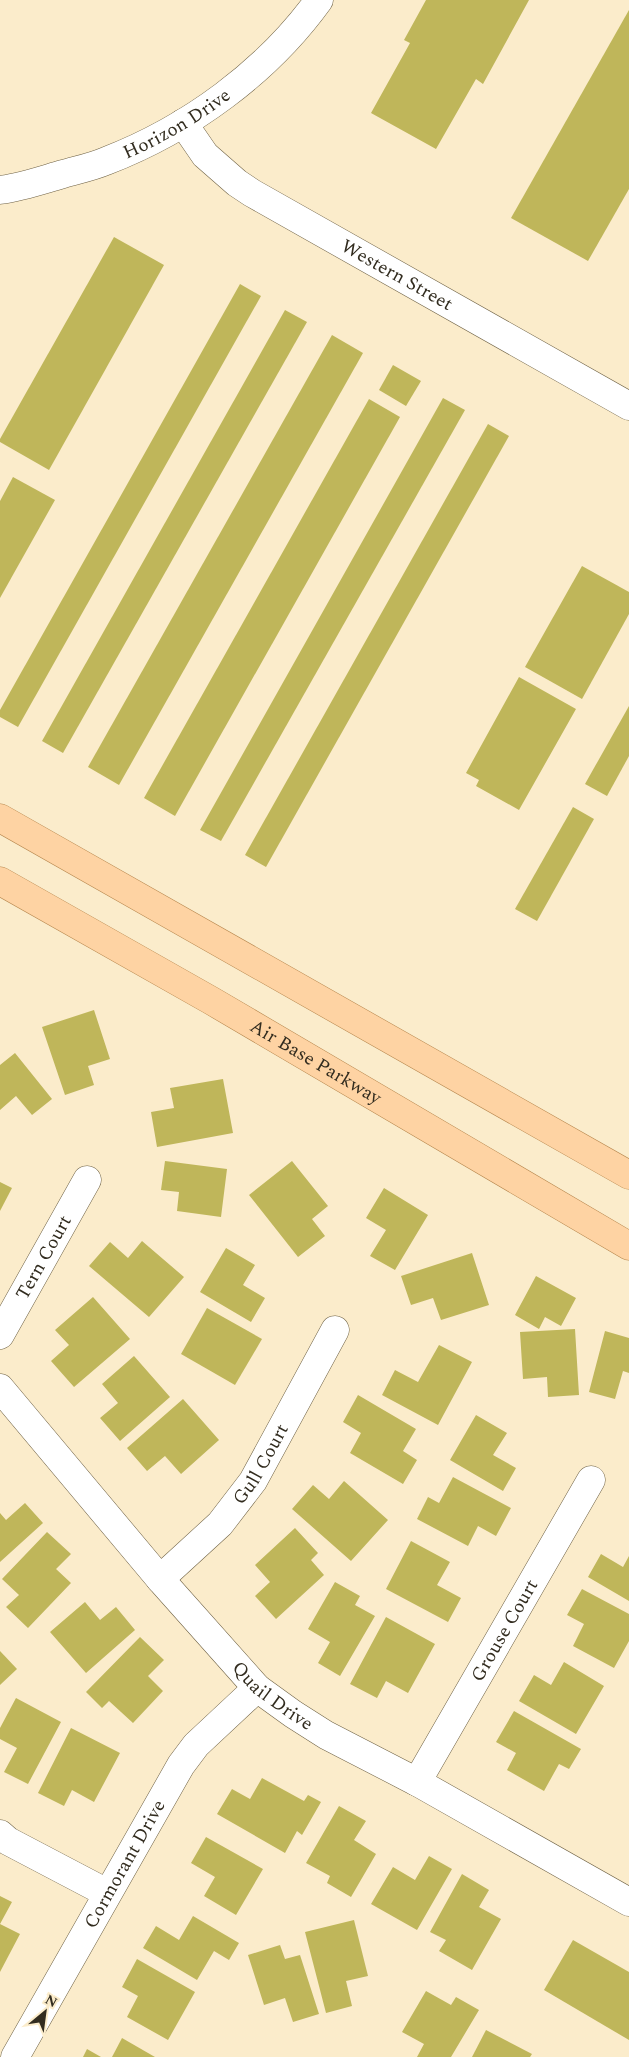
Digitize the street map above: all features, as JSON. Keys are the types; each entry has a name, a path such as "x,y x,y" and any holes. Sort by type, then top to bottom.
{"main road":[{"path":"0,818 629,1175"},
{"name":"Air Base Parkway","path":"0,881 220,1006 629,1246"}],"street":[{"name":"Horizon Drive","path":"0,190 26,185 105,162 183,123 226,94 270,56 309,14 319,0"},
{"name":"Western Street","path":"183,123 205,154 237,183 252,193 629,406"},
{"name":"Tern Court","path":"0,1335 87,1180"},
{"name":"Gull Court","path":"160,1579 220,1524 253,1481 335,1330"},
{"name":"Quail Drive","path":"0,1388 160,1579 257,1688 292,1714 326,1735 417,1782 629,1902"},
{"name":"Grouse Court","path":"417,1782 591,1480"},
{"name":"Cormorant Drive","path":"15,2057 107,1893 186,1758 196,1745 257,1688"},
{"path":"0,1834 8,1841 107,1893"}],"building":[{"path":"426,0 529,0 483,84 476,79 436,149 371,113 410,43 404,40"},
{"path":"629,10 629,189 588,261 511,218"},
{"path":"114,237 164,265 49,470 0,442 0,439"},
{"path":"240,284 261,296 18,727 0,717 0,710"},
{"path":"285,310 307,322 63,753 42,741"},
{"path":"332,335 363,353 119,785 88,767"},
{"path":"393,365 421,381 406,406 379,390"},
{"path":"443,398 465,410 221,841 200,830"},
{"path":"369,399 400,417 175,816 144,798"},
{"path":"488,424 509,436 266,867 245,855"},
{"path":"13,477 55,500 0,598 0,501"},
{"path":"582,566 629,592 629,614 582,699 525,667"},
{"path":"519,677 576,709 519,810 476,786 479,780 466,773"},
{"path":"629,706 629,756 607,796 585,784"},
{"path":"573,807 594,819 537,921 515,909"},
{"path":"94,1010 110,1059 88,1066 94,1085 65,1095 42,1027"},
{"path":"15,1053 52,1099 32,1115 16,1096 0,1110 0,1065"},
{"path":"223,1079 233,1133 157,1147 151,1112 174,1108 170,1088"},
{"path":"165,1161 227,1169 221,1217 177,1211 179,1192 161,1190"},
{"path":"292,1161 328,1206 312,1219 325,1236 298,1257 249,1195"},
{"path":"0,1182 12,1188 0,1211"},
{"path":"384,1188 428,1215 395,1270 370,1256 386,1230 366,1218"},
{"path":"142,1241 184,1277 149,1317 89,1266 110,1242 128,1258"},
{"path":"226,1248 255,1265 243,1285 265,1298 251,1322 200,1292"},
{"path":"472,1253 489,1305 441,1320 433,1298 411,1305 401,1276"},
{"path":"536,1276 576,1298 561,1326 545,1317 539,1329 515,1315"},
{"path":"93,1297 130,1339 74,1387 51,1361 69,1345 55,1330"},
{"path":"207,1308 262,1339 235,1385 181,1354"},
{"path":"575,1329 579,1395 548,1397 547,1377 523,1379 520,1332"},
{"path":"605,1331 629,1338 629,1373 623,1371 615,1399 589,1392"},
{"path":"439,1345 472,1362 438,1425 382,1395 395,1370 418,1382"},
{"path":"134,1356 170,1397 120,1441 100,1418 118,1403 102,1384"},
{"path":"358,1395 416,1429 403,1451 417,1460 403,1484 350,1453 361,1433 343,1422"},
{"path":"183,1399 219,1440 181,1474 165,1456 147,1471 127,1448"},
{"path":"476,1415 507,1433 493,1455 516,1468 503,1491 450,1460"},
{"path":"453,1477 511,1508 496,1536 478,1526 468,1546 417,1519 428,1497 439,1503"},
{"path":"344,1481 388,1520 351,1561 292,1509 313,1485 329,1499"},
{"path":"25,1503 43,1523 0,1562 0,1513 6,1520"},
{"path":"295,1528 318,1553 311,1560 324,1575 276,1619 255,1596 270,1582 255,1565"},
{"path":"47,1532 71,1554 56,1569 71,1583 28,1628 6,1607 19,1595 2,1579"},
{"path":"411,1541 450,1562 437,1585 461,1598 448,1622 386,1589"},
{"path":"601,1554 623,1567 629,1556 629,1601 588,1577"},
{"path":"335,1582 360,1596 355,1605 375,1616 340,1676 318,1663 330,1642 308,1629"},
{"path":"582,1589 629,1614 629,1641 614,1668 573,1646 584,1624 567,1615"},
{"path":"85,1602 100,1620 116,1607 135,1630 86,1673 50,1632"},
{"path":"386,1617 435,1644 408,1693 386,1681 377,1698 350,1684"},
{"path":"140,1637 164,1660 148,1676 163,1691 133,1723 109,1701 102,1708 86,1692"},
{"path":"0,1651 17,1669 0,1685"},
{"path":"564,1662 604,1686 576,1734 519,1701 534,1675 551,1685"},
{"path":"16,1698 61,1722 28,1784 4,1772 17,1748 0,1739 0,1728"},
{"path":"514,1711 581,1749 569,1769 559,1764 544,1791 507,1770 516,1753 496,1742"},
{"path":"71,1728 120,1753 94,1802 72,1790 64,1806 38,1793"},
{"path":"262,1778 304,1801 308,1795 321,1802 302,1835 297,1831 285,1853 217,1814 232,1789 250,1799"},
{"path":"339,1806 366,1821 354,1840 376,1854 351,1897 327,1883 330,1876 306,1863"},
{"path":"206,1837 263,1869 236,1915 204,1896 215,1877 191,1863"},
{"path":"429,1856 452,1869 417,1930 371,1904 393,1867 415,1880"},
{"path":"462,1874 489,1890 479,1907 501,1919 472,1970 439,1951 446,1940 430,1932"},
{"path":"0,1896 12,1902 0,1924"},
{"path":"193,1916 239,1943 229,1960 214,1951 197,1980 143,1948 156,1926 179,1940"},
{"path":"354,1920 368,1976 346,1981 352,2006 326,2013 305,1932"},
{"path":"0,1924 20,1934 0,1972"},
{"path":"573,1940 629,1972 629,2040 544,1990"},
{"path":"280,1945 285,1959 300,1955 319,2014 293,2022 285,1998 264,2005 248,1955"},
{"path":"137,1959 195,1992 168,2040 127,2017 138,1996 122,1987"},
{"path":"426,1991 451,2005 456,1997 479,2010 451,2057 417,2057 424,2044 402,2032"},
{"path":"486,2030 532,2054 530,2057 472,2057"},
{"path":"122,2038 155,2057 112,2057"},
{"path":"87,2049 101,2057 83,2057"}]}
